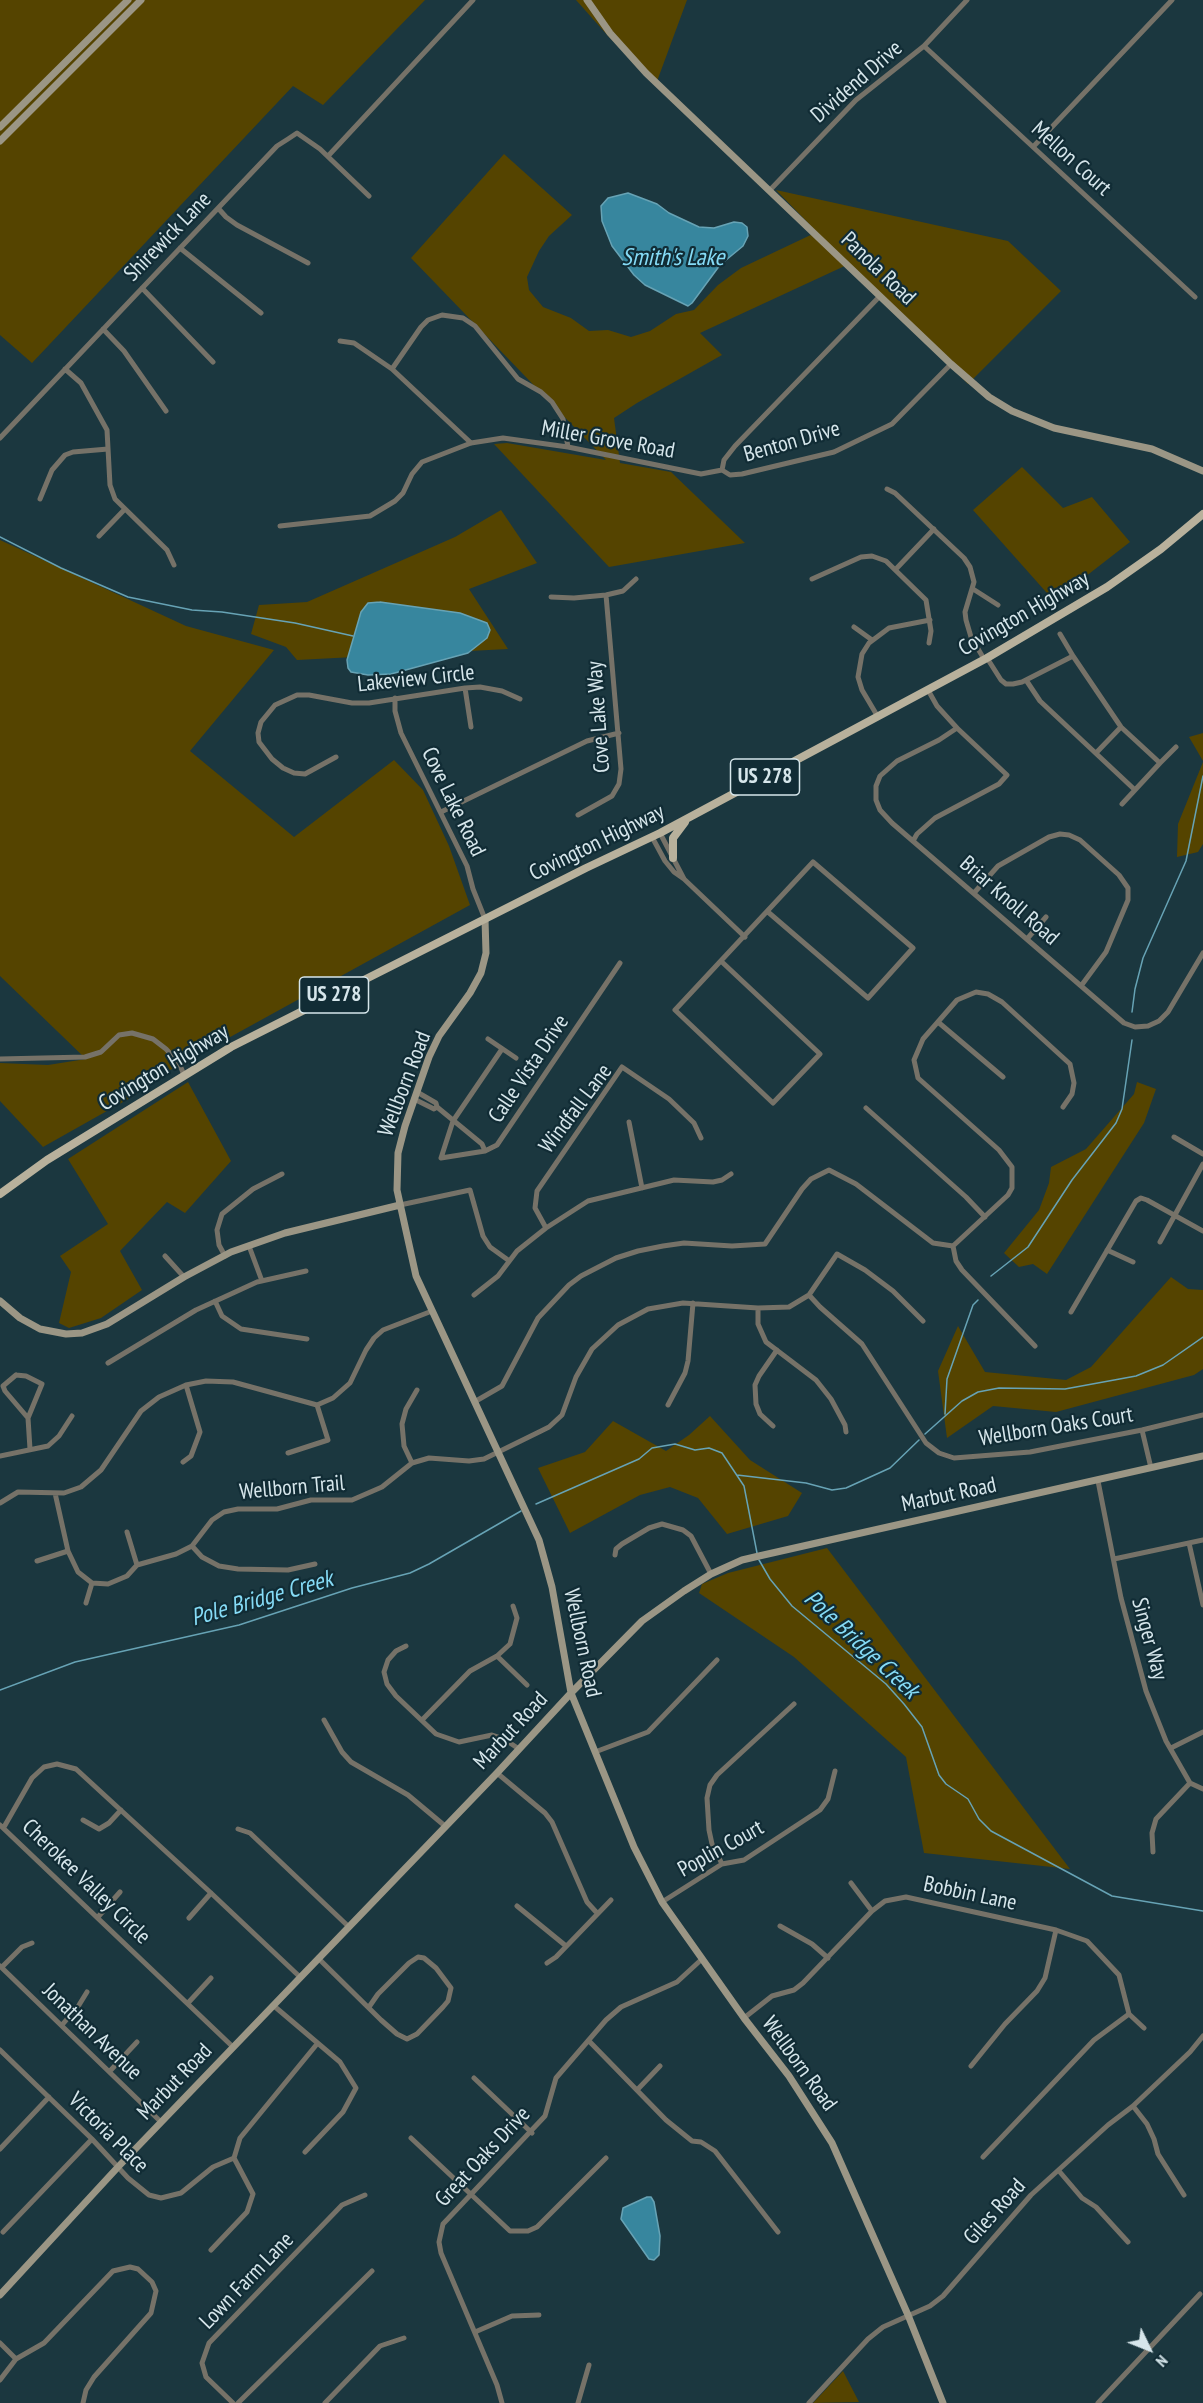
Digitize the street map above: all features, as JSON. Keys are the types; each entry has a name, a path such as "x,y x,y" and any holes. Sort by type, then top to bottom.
{"main road":[{"name":"Covington Highway","path":"0,1194 47,1160 231,1047 688,819 985,658 1107,587 1161,549 1203,514"},
{"path":"674,858 673,838 688,819"}],"street":[{"path":"0,127 128,0"},
{"path":"0,141 141,0"},
{"path":"329,155 473,0"},
{"name":"Panola Road","path":"586,0 610,33 646,73 951,364 989,397 1012,411 1054,428 1152,449 1203,471"},
{"name":"Dividend Drive","path":"770,190 856,100 924,46 967,0"},
{"path":"1033,147 1172,0"},
{"name":"Mellon Court","path":"924,46 1196,297"},
{"name":"Shirewick Lane","path":"0,438 277,146 297,133 329,155 369,196"},
{"path":"218,208 237,225 308,263"},
{"path":"180,248 261,313"},
{"path":"142,288 213,362"},
{"path":"722,470 724,460 735,446 880,296"},
{"path":"392,369 421,327 429,320 442,315 463,318 475,326 518,379 541,392 552,402 563,419 568,447"},
{"path":"103,329 124,351 166,411"},
{"path":"340,341 354,343 392,369 471,443"},
{"name":"Benton Drive","path":"722,470 730,475 742,474 834,452 892,424 951,364"},
{"path":"65,369 81,383 107,430 110,484 115,499 167,550 174,565"},
{"name":"Miller Grove Road","path":"280,526 356,519 377,513 403,493 412,474 422,462 471,443 503,438 568,447 701,474 722,470"},
{"path":"40,500 52,470 65,455 108,448"},
{"path":"887,489 895,493 964,558 973,574 973,589 965,612 966,620 972,637 985,658 1006,684 1026,680 1073,656"},
{"path":"99,536 125,510"},
{"path":"896,569 934,529"},
{"path":"812,579 861,557 872,556 886,561 926,600 930,620 929,643"},
{"path":"550,597 574,598 606,595 623,591 636,579"},
{"path":"973,589 998,605"},
{"name":"Cove Lake Way","path":"578,815 612,796 619,784 622,752 606,595"},
{"path":"878,717 862,690 858,677 862,654 872,640 889,628 930,620"},
{"path":"854,627 872,640"},
{"path":"1060,634 1121,727 1160,763"},
{"path":"1026,680 1040,701 1135,790"},
{"path":"465,687 471,727"},
{"name":"Lakeview Circle","path":"336,757 306,774 294,773 283,768 272,759 259,742 258,733 261,722 275,705 297,695 352,703 369,703 465,687 492,688 520,699"},
{"path":"913,841 917,834 935,818 999,784 1007,775 957,728 937,706 928,690"},
{"name":"Cove Lake Road","path":"394,698 401,733 467,866 485,919"},
{"path":"1096,753 1121,727"},
{"name":"Briar Knoll Road","path":"957,728 939,740 897,761 880,776 876,786 876,800 880,810 913,841 1124,1023 1136,1027 1148,1026 1159,1021 1168,1012 1203,953"},
{"path":"441,812 587,741 619,733"},
{"path":"1122,804 1176,747"},
{"path":"974,893 998,866 1049,837 1060,834 1080,840 1119,875 1128,888 1128,900 1106,952 1081,986"},
{"path":"656,835 674,858 684,879"},
{"path":"656,835 665,861 674,872 745,937"},
{"path":"722,962 820,1054 773,1103 675,1010 813,862 913,948 868,998 768,912"},
{"path":"1027,939 1046,917"},
{"name":"Wellborn Road","path":"485,919 486,953 481,973 470,993 439,1036 415,1095 398,1153 397,1190 416,1276 539,1540 552,1587 566,1676 571,1693 634,1847 662,1902 744,2018 789,2076 832,2143 908,2315 943,2403"},
{"name":"Calle Vista Drive","path":"453,1121 441,1158 484,1151 497,1145 620,963"},
{"path":"476,1401 502,1386 538,1318 569,1285 581,1276 616,1258 663,1246 684,1243 732,1246 765,1244 802,1189 811,1179 829,1170 856,1184 933,1243 953,1246 971,1231 1008,1195 1012,1188 1012,1167 999,1150 918,1078 914,1067 915,1054 923,1039 957,1000 976,992 988,994 1002,1002 1070,1064 1074,1083 1072,1094 1063,1107"},
{"path":"938,1022 1003,1077"},
{"path":"0,1059 86,1057 101,1052 119,1035 132,1033 153,1039 166,1049 179,1063 184,1075"},
{"path":"488,1039 516,1058"},
{"path":"453,1121 502,1048"},
{"name":"Windfall Lane","path":"546,1228 536,1208 537,1191 622,1067 669,1099 694,1123 701,1138"},
{"path":"415,1095 435,1109 437,1107 482,1144 484,1151"},
{"path":"866,1108 966,1197 985,1217"},
{"path":"629,1122 642,1188"},
{"path":"1174,1137 1203,1154"},
{"path":"1160,1242 1203,1164"},
{"path":"225,1256 219,1245 217,1230 222,1214 260,1185 282,1174"},
{"path":"474,1295 498,1276 508,1260 546,1228 588,1201 674,1180 712,1182 722,1180 731,1174"},
{"path":"0,1301 20,1318 40,1329 66,1334 82,1333 107,1324 184,1277 249,1246 285,1233 470,1190 483,1236 490,1247 508,1260"},
{"path":"1071,1312 1130,1208 1141,1198 1175,1214 1203,1231"},
{"path":"249,1246 262,1281"},
{"path":"953,1246 956,1261 962,1270 1035,1346"},
{"path":"1107,1250 1133,1262"},
{"path":"417,1390 406,1409 402,1424 404,1446 412,1462 429,1458 469,1461 484,1459 549,1427 562,1415 583,1362 606,1334 634,1315 665,1305 693,1303 758,1308 789,1307 809,1295 837,1254 865,1270 893,1291 923,1321"},
{"path":"165,1256 184,1277"},
{"path":"108,1363 215,1301 262,1281 306,1271"},
{"name":"Wellborn Oaks Court","path":"809,1295 862,1344 926,1443 939,1453 954,1458 1030,1452 1142,1430 1203,1415"},
{"path":"215,1301 222,1316 241,1329 307,1339"},
{"path":"668,1405 685,1373 688,1361 693,1303"},
{"path":"758,1308 760,1333 766,1342 816,1380 831,1399 845,1425 846,1432"},
{"path":"0,1503 18,1492 55,1493 81,1486 106,1463 141,1411 159,1397 186,1385 206,1381 233,1382 317,1405 333,1398 343,1391 374,1338 383,1330 432,1311"},
{"path":"773,1426 760,1414 756,1404 755,1385 777,1350"},
{"path":"28,1418 3,1386 16,1375 26,1376 42,1384 28,1418 30,1449"},
{"path":"183,1462 191,1456 200,1432 186,1385"},
{"path":"288,1453 328,1440 317,1405"},
{"path":"0,1456 52,1444 72,1416"},
{"path":"1142,1430 1151,1468"},
{"name":"Marbut Road","path":"0,2295 233,2046 274,2006 642,1621 711,1574 742,1560 1203,1456"},
{"name":"Wellborn Trail","path":"192,1546 212,1520 224,1512 238,1509 277,1509 311,1500 352,1500 382,1487 412,1462"},
{"name":"Singer Way","path":"1098,1481 1121,1598 1146,1691 1153,1712 1190,1784"},
{"path":"55,1493 68,1551 78,1572 92,1583 108,1584 120,1580 137,1565 176,1554 192,1546 202,1557 219,1566 238,1569 288,1570 315,1564"},
{"path":"615,1555 616,1549 622,1544 649,1528 662,1524 675,1527 690,1536 711,1574"},
{"path":"127,1532 137,1565"},
{"path":"1114,1559 1203,1540"},
{"path":"1189,1543 1203,1605"},
{"path":"37,1561 68,1551"},
{"path":"86,1603 92,1583"},
{"path":"423,1719 470,1671 497,1656 510,1644 517,1618 513,1606"},
{"path":"406,1646 393,1655 384,1671 387,1684 396,1696 423,1719 436,1734 459,1742 492,1735 504,1739 519,1749"},
{"path":"497,1656 527,1685"},
{"path":"595,1752 648,1732 717,1660"},
{"path":"566,1676 582,1682"},
{"path":"722,1864 712,1844 709,1830 707,1798 710,1785 717,1775 794,1704"},
{"path":"324,1720 342,1752 351,1762 408,1795 445,1826"},
{"path":"1171,1748 1203,1732"},
{"name":"Cherokee Valley Circle","path":"233,2046 2,1826 32,1778 45,1767 57,1764 76,1769 300,1977"},
{"name":"Poplin Court","path":"662,1902 722,1864 744,1860 820,1810 828,1799 836,1771"},
{"path":"497,1773 545,1813 552,1822 587,1902 597,1913"},
{"path":"1153,1852 1152,1833 1156,1819 1190,1784 1203,1789"},
{"path":"83,1820 99,1829 109,1823 121,1810"},
{"path":"238,1829 250,1833 349,1927"},
{"path":"851,1883 872,1911"},
{"path":"98,1917 120,1892"},
{"path":"189,1917 211,1893"},
{"name":"Bobbin Lane","path":"744,2018 772,1996 794,1990 803,1983 872,1911 885,1901 906,1897 1056,1930 1087,1941 1119,1975 1130,2014 1144,2028"},
{"path":"547,1963 556,1957 611,1900"},
{"path":"517,1906 566,1946"},
{"path":"780,1926 812,1944 828,1958"},
{"path":"971,2066 1045,1978 1056,1930"},
{"path":"1,1967 22,1947 32,1943"},
{"path":"318,1958 397,2034 407,2039 417,2034 443,2007 448,2001 451,1988 436,1968 424,1958 418,1957 378,1994 369,2007"},
{"name":"Great Oaks Drive","path":"502,2403 441,2253 439,2242 443,2224 532,2133 549,2107 555,2078 606,2020 621,2007 676,1982 702,1959"},
{"name":"Jonathan Avenue","path":"1,1967 161,2122"},
{"path":"188,2003 211,1978"},
{"path":"62,2025 80,2005 87,1992"},
{"path":"274,2006 340,2062 356,2088 343,2112 305,2152"},
{"path":"983,2157 1094,2040 1130,2014"},
{"name":"Giles Road","path":"809,2403 868,2338 883,2327 930,2306 943,2296 1014,2213 1108,2125 1133,2106 1190,2052 1203,2036"},
{"path":"589,2041 666,2120 692,2141 701,2142 715,2151 778,2232"},
{"path":"110,2071 137,2042"},
{"path":"211,2250 247,2212 253,2194 234,2158 240,2138 317,2044"},
{"name":"Victoria Place","path":"0,2050 142,2190 161,2198 181,2193 213,2167 234,2158"},
{"path":"0,2061 5,2055"},
{"path":"638,2090 660,2066"},
{"path":"474,2078 532,2133"},
{"path":"0,2149 49,2097"},
{"path":"1133,2106 1147,2124 1158,2154 1184,2195"},
{"path":"411,2138 470,2196 510,2231 528,2231 537,2227 606,2158"},
{"path":"3,2232 92,2139"},
{"path":"1059,2171 1082,2198 1096,2207 1128,2242"},
{"name":"Lown Farm Lane","path":"235,2403 206,2378 203,2356 209,2343 342,2205 365,2195"},
{"path":"0,2380 16,2359 44,2343 113,2271 130,2267 138,2269 152,2282 156,2291 151,2313 94,2377 86,2390 83,2403"},
{"path":"235,2403 372,2271"},
{"path":"1098,2403 1200,2294"},
{"path":"475,2332 512,2316 539,2315"},
{"path":"325,2403 380,2346 404,2338"},
{"path":"0,2343 16,2359"},
{"path":"578,2403 589,2365"}],"shaded area":[{"path":"0,0 425,0 323,105 293,86 32,363 0,335"},
{"path":"576,0 687,0 656,84 609,37"},
{"path":"504,154 572,215 549,236 539,251 527,277 529,290 543,307 571,318 589,331 608,330 631,337 650,331 676,314 694,310 718,285 741,268 817,232 776,190 1008,241 1061,291 968,384 849,264 700,333 722,355 614,418 620,463 671,472 745,543 609,567 494,444 507,443 606,460 411,258"},
{"path":"1022,467 1063,508 1092,497 1130,542 1054,601 973,510"},
{"path":"501,510 537,563 469,589 508,649 297,660 286,647 251,634 259,605 307,602 455,537"},
{"path":"0,540 186,626 274,650 190,751 294,837 394,760 423,790 449,846 470,905 163,1074 130,1098 43,1147 0,1101 0,1063 48,1065 86,1059 0,976"},
{"path":"1203,733 1203,761 1189,737"},
{"path":"1203,762 1203,844 1198,852 1177,857 1178,824"},
{"path":"188,1082 231,1161 185,1213 167,1202 120,1251 142,1290 101,1318 69,1328 59,1323 71,1272 60,1256 108,1224 68,1159"},
{"path":"1137,1082 1156,1089 1144,1123 1047,1274 1033,1264 1019,1267 1004,1253 1039,1210 1049,1183 1051,1167 1086,1149 1134,1094"},
{"path":"1171,1277 1188,1289 1203,1290 1203,1369 1194,1375 1056,1412 993,1406 947,1438 938,1371 958,1326 985,1372 1066,1380 1091,1367"},
{"path":"710,1416 750,1460 802,1493 788,1516 727,1534 698,1498 670,1487 640,1495 570,1533 538,1468 585,1452 613,1421 666,1451"},
{"path":"827,1548 1070,1869 924,1853 906,1757 794,1657 699,1593 702,1584 728,1573"},
{"path":"843,2371 859,2402 813,2403"}],"water":[{"name":"Smith's Lake","path":"628,193 657,204 669,213 699,227 714,228 734,222 742,223 747,227 748,236 743,246 720,265 688,306 645,285 634,275 612,246 602,221 601,206 608,198"},
{"path":"380,602 460,613 487,623 490,630 487,638 468,653 391,674 368,675 351,672 347,660 361,612 368,603"},
{"path":"651,2197 654,2202 660,2236 659,2255 654,2260 649,2259 621,2219 623,2208"}],"waterway":[{"path":"0,537 61,568 128,597 192,610 295,623 353,636"},
{"path":"1132,1012 1143,958 1186,861 1203,776"},
{"path":"991,1276 1028,1247 1072,1180 1116,1123 1122,1109 1132,1040"},
{"path":"945,1414 947,1379 973,1305 978,1300"},
{"path":"925,1434 962,1401 978,1392 999,1388 1065,1389 1136,1376 1163,1365 1203,1337"},
{"path":"737,1475 806,1483 832,1490 846,1488 890,1468 919,1440"},
{"name":"Pole Bridge Creek","path":"536,1504 639,1459 652,1448 675,1444 695,1450 709,1448 722,1453 744,1486 757,1553"},
{"name":"Pole Bridge Creek","path":"0,1690 75,1662 239,1625 352,1588 410,1573 521,1511"},
{"name":"Pole Bridge Creek","path":"759,1560 770,1579 792,1606 886,1684 904,1704 922,1727 939,1775 946,1784 968,1799 979,1819 991,1831 1112,1896 1203,1911"}]}
